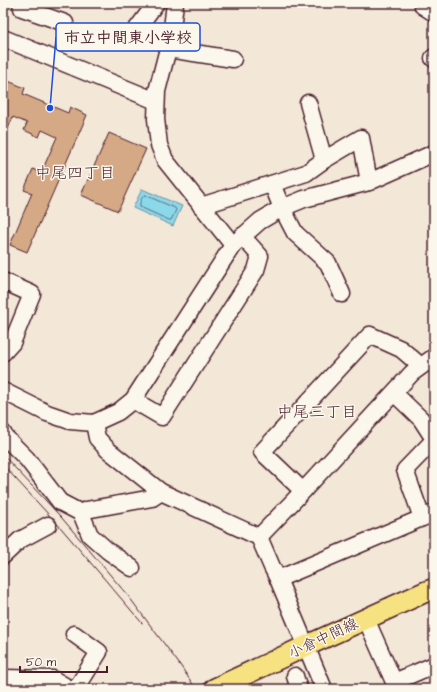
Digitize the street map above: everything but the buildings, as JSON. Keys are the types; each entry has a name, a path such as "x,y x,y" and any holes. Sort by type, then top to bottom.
{"main road":[{"name":"小倉中間線","path":"214,689 434,589"}],"street":[{"path":"21,3 22,8 65,23"},
{"path":"136,30 156,3"},
{"path":"133,400 162,417 256,270 260,256 238,240 201,206 165,160 159,145 156,119 157,91 171,38 175,3"},
{"path":"424,3 423,6 434,13"},
{"path":"3,38 156,101"},
{"path":"168,49 233,60"},
{"path":"308,103 324,160"},
{"path":"201,206 306,173 324,160 361,138 369,182"},
{"path":"3,403 11,403 48,413 70,421 94,423 118,412 133,400 238,240 260,221 282,208 304,199 369,182 434,153"},
{"path":"272,184 295,233 328,263 342,294"},
{"path":"3,281 32,294 12,343 3,353"},
{"path":"259,537 303,491 412,373 428,361 370,335 262,452 303,491"},
{"path":"3,391 48,413"},
{"path":"278,580 428,516 405,470 434,439 421,419 394,393"},
{"path":"94,423 97,438 108,450 161,492 259,537 324,689"},
{"path":"3,433 27,459 60,502 80,513 90,535 108,551 132,568"},
{"path":"80,513 86,510 152,498 161,492"},
{"path":"3,556 20,540 48,525"},
{"path":"366,619 396,685 434,665"},
{"path":"74,634 100,652 76,689"},
{"path":"3,678 53,679 70,689"}],"water":[{"path":"142,189 182,206 173,226 133,208"}],"tram line":[{"path":"3,455 61,517 129,597 196,689"},
{"path":"3,465 61,528 142,623"}],"place":[{"name":"市立中間東小学校","path":"50,108"}],"district":[{"name":"中尾四丁目","path":"75,172"},
{"name":"中尾三丁目","path":"317,411"}]}
